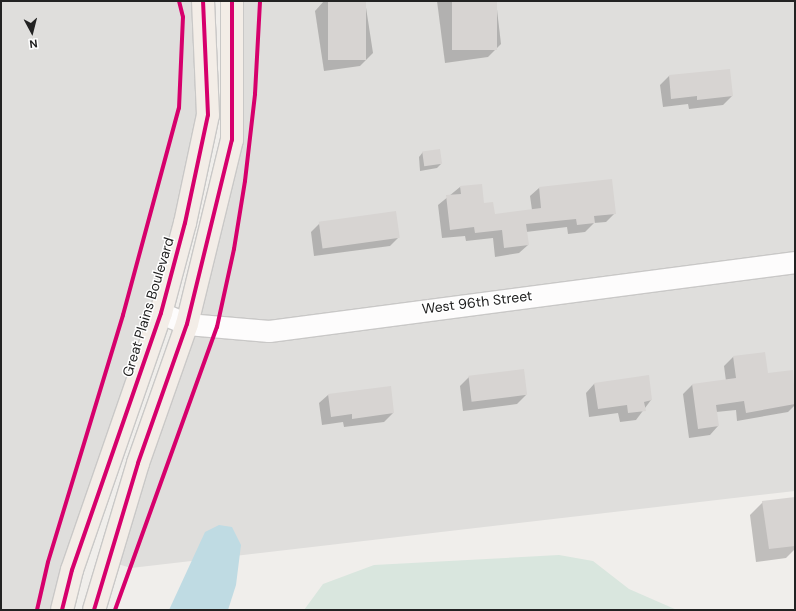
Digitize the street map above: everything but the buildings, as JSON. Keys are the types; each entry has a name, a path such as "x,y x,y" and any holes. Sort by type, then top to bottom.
{"main road":[{"name":"Great Plains Boulevard","path":"62,610 72,570 161,313 185,223 208,115 203,1"},
{"path":"94,610 138,463 187,324 232,140 232,1"}],"street":[{"name":"West 96th Street","path":"161,313 187,324 269,331 795,262"}],"shaded area":[{"path":"1,1 203,1 206,20 191,194 62,610 1,610"},
{"path":"232,1 795,1 795,491 131,568 108,561 218,193"},
{"path":"559,555 593,561 629,589 677,610 304,610 323,584 374,565"}],"water":[{"path":"219,525 232,527 241,545 236,585 228,610 169,610 205,532"}],"cycle path":[{"path":"37,610 48,562 123,315 179,108 183,17 179,1"},
{"path":"62,610 72,570 161,313 185,223 208,115 203,1"},
{"path":"94,610 138,463 187,324 232,140 232,1"},
{"path":"115,610 217,327 234,249 245,181 255,94 260,1"}]}
